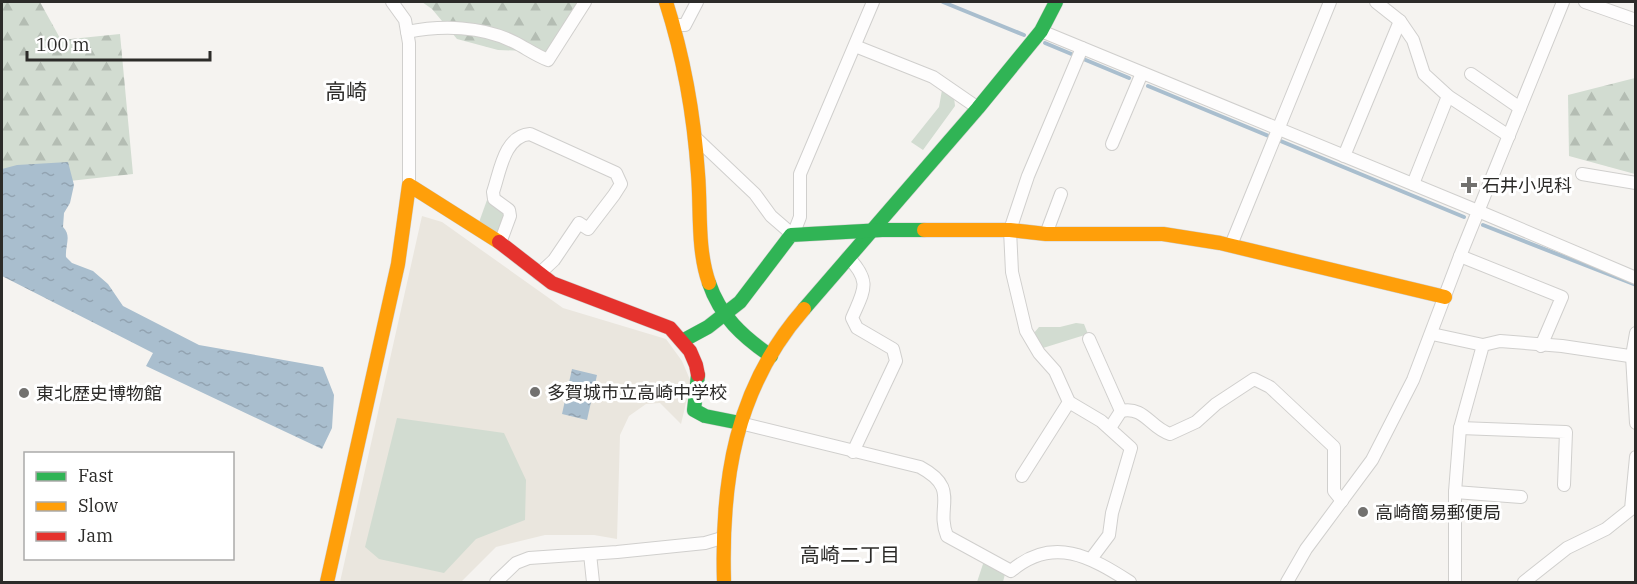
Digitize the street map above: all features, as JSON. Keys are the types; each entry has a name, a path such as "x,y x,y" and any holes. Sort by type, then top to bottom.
{"street":[{"path":"327,582 398,264 407,209 409,43 405,20 392,2"},
{"path":"407,32 420,29 480,29 514,42 548,60 585,2"},
{"path":"666,2 675,26 696,138 705,272 711,291 733,327 771,356"},
{"path":"675,26 685,25 697,2"},
{"path":"684,340 708,327 740,303 792,235 800,217 800,174 873,2"},
{"path":"724,582 722,538 725,489 740,423 757,382 784,332 978,108 1041,31 1056,2"},
{"path":"1231,245 1330,2"},
{"path":"1376,2 1400,21 1413,40 1424,74 1448,96 1509,136"},
{"path":"1287,582 1306,549 1372,460 1413,380 1460,256 1563,2"},
{"path":"1585,2 1635,20"},
{"path":"1344,156 1400,21"},
{"path":"1041,31 1079,54 1142,73 1277,135 1344,156 1635,278"},
{"path":"855,46 933,77 978,108"},
{"path":"1079,54 1028,176 1010,230 1012,272 1026,331 1039,353 1055,371 1070,402 1110,428 1131,448 1112,513 1109,535 1091,559"},
{"path":"1112,144 1142,73"},
{"path":"1471,74 1521,108"},
{"path":"1413,184 1448,96"},
{"path":"500,243 510,216 509,210 494,199 493,192 509,146 521,135 530,134 616,173 621,184 614,195 588,229 579,223 554,260 539,274"},
{"path":"696,138 755,194 771,216 792,235 870,231 1010,230 1046,234 1163,234 1231,245 1445,297"},
{"path":"1582,174 1635,183"},
{"path":"409,185 500,243 561,288 670,328 689,347 697,367 698,381 694,410 705,416 749,424 920,467 933,474 939,481 946,501 944,527 948,536 1010,577 1025,562 1045,554 1062,552 1091,559 1130,582"},
{"path":"1046,234 1061,194"},
{"path":"1460,256 1562,297 1542,346"},
{"path":"848,257 861,270 865,288 852,318 857,328 893,349 896,361 854,452"},
{"path":"1635,333 1635,423"},
{"path":"1431,334 1483,345 1500,341 1562,346 1634,357"},
{"path":"1089,339 1121,411"},
{"path":"1455,582 1455,492 1461,428 1483,345"},
{"path":"1110,428 1121,411 1131,409 1142,414 1161,431 1170,434 1197,422 1216,404 1254,379 1270,387 1334,447 1334,491 1342,501"},
{"path":"1022,476 1070,402"},
{"path":"1461,428 1566,432 1564,485"},
{"path":"1524,582 1540,579 1567,548 1606,529 1631,509 1635,456"},
{"path":"1455,492 1521,496"},
{"path":"496,582 516,563 529,558 705,543 722,538"},
{"path":"590,554 592,582"}],"shaded area":[{"name":"多賀城市立高崎中学校","path":"422,216 442,222 563,308 666,339 682,361 691,382 681,424 660,403 646,404 629,416 620,435 617,539 594,535 545,535 496,547 461,582 340,582"}],"green space":[{"path":"2,2 40,2 61,40 120,34 133,174 6,188 2,174"},
{"path":"422,2 576,2 576,29 554,52 498,50 457,39 432,9"},
{"path":"1635,78 1635,174 1569,156 1568,95"},
{"path":"942,90 954,97 955,106 923,150 911,142 939,107"},
{"path":"487,200 505,210 497,235 478,225"},
{"path":"1076,323 1084,324 1088,334 1043,348 1034,333 1039,327 1060,327"},
{"path":"397,418 504,433 526,480 525,520 476,539 444,573 379,559 365,547"},
{"path":"984,561 1005,574 1003,582 977,582"}],"water":[{"path":"68,162 74,185 70,203 64,213 63,227 68,237 66,257 72,263 93,271 108,284 123,306 199,345 323,367 334,395 332,428 322,449 146,366 153,353 2,276 2,169 17,165"},
{"path":"572,369 597,375 587,420 562,414"}],"waterway":[{"path":"943,2 1024,35"},
{"path":"1045,43 1129,78"},
{"path":"1148,86 1464,217"},
{"path":"1483,225 1636,285"}],"traffic: fast":[{"path":"804,309 978,108 1041,31 1056,2"},
{"path":"684,340 708,327 740,302 791,235 924,230"},
{"path":"709,283 726,316 751,341 771,356"},
{"path":"698,375 694,410 705,416 740,423"}],"traffic: slow":[{"path":"666,2 683,65 691,108 698,174 701,243 709,283"},
{"path":"327,582 398,264 409,185 499,242"},
{"path":"924,230 1010,230 1046,234 1163,234 1220,243 1445,297"},
{"path":"724,582 726,507 737,437 762,371 781,339 804,309"}],"traffic: jam":[{"path":"499,242 552,283 670,328 690,351 698,375"}],"place":[{"name":"石井小児科","path":"1469,185"},
{"name":"多賀城市立高崎中学校","path":"535,392"},
{"name":"東北歴史博物館","path":"24,393"},
{"name":"高崎簡易郵便局","path":"1363,512"}],"district":[{"name":"高崎","path":"346,91"},
{"name":"高崎二丁目","path":"850,554"}]}
